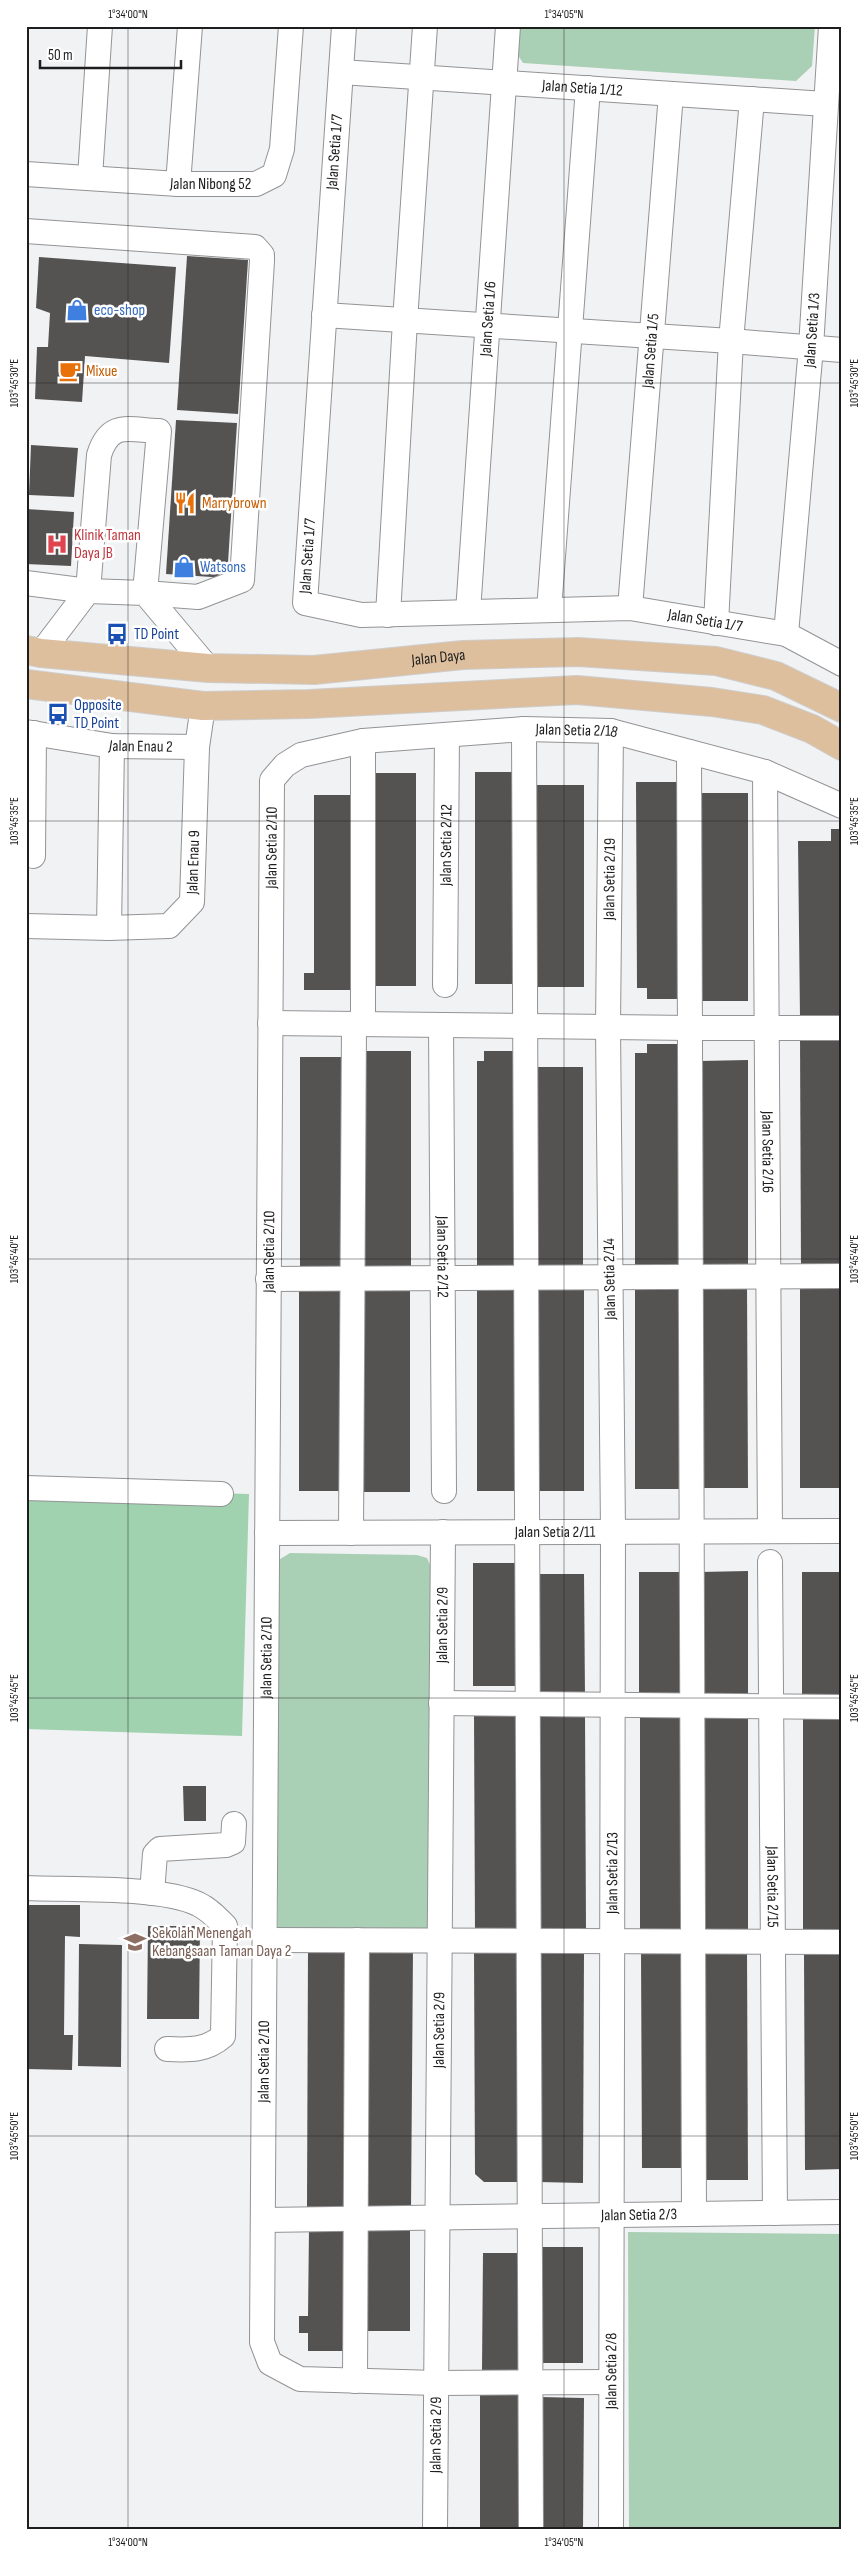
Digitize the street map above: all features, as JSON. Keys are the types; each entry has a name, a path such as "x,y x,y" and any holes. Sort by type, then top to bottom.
{"main road":[{"name":"Jalan Daya","path":"34,651 208,668 314,670 463,655 578,652 716,661 776,676 842,708"},
{"path":"26,684 203,706 309,704 577,690 712,702 763,710 812,730 842,739"},
{"path":"812,730 842,746"}],"street":[{"path":"90,177 100,26"},
{"path":"178,184 190,26"},
{"name":"Jalan Nibong 52","path":"26,174 178,184 256,184 274,175 282,149 291,26"},
{"name":"Jalan Setia 1/7","path":"344,26 305,603 361,615 630,608 786,634 842,664"},
{"path":"388,615 404,321 425,26"},
{"name":"Jalan Setia 1/6","path":"468,612 508,26"},
{"name":"Jalan Setia 1/3","path":"786,634 811,347 831,26"},
{"name":"Jalan Setia 1/12","path":"340,72 825,104"},
{"path":"549,610 588,88"},
{"name":"Jalan Setia 1/5","path":"630,608 671,94"},
{"path":"716,623 731,341 752,99"},
{"path":"26,232 255,247 262,255 242,580 198,597 88,591 26,583"},
{"path":"324,315 842,350"},
{"path":"34,651 88,591 99,455 106,437 111,432 132,430 159,431 145,593 208,668"},
{"name":"Jalan Enau 9","path":"26,926 109,928 169,926 192,902 197,748 203,706"},
{"path":"524,730 526,1704 531,2217 531,2529"},
{"name":"Jalan Setia 2/18","path":"272,780 285,765 301,755 363,741 524,730 611,731 764,772 842,806"},
{"name":"Jalan Setia 2/19","path":"608,1027 611,731"},
{"path":"30,732 33,856"},
{"name":"Jalan Enau 2","path":"30,732 112,746 197,748"},
{"name":"Jalan Setia 2/12","path":"445,985 447,735"},
{"path":"351,1533 351,1279 363,741"},
{"path":"109,928 112,746"},
{"path":"689,752 694,2214"},
{"name":"Jalan Setia 2/16","path":"764,772 770,1531"},
{"name":"Jalan Setia 2/10","path":"272,780 262,2342 270,2363 300,2379 436,2383 611,2382"},
{"path":"270,1023 842,1028"},
{"name":"Jalan Setia 2/12","path":"441,1025 444,1491"},
{"name":"Jalan Setia 2/14","path":"608,1027 613,1531"},
{"path":"268,1279 842,1276"},
{"path":"26,1488 221,1494"},
{"name":"Jalan Setia 2/13","path":"611,2215 613,1531"},
{"name":"Jalan Setia 2/11","path":"267,1533 842,1531"},
{"name":"Jalan Setia 2/9","path":"435,2529 443,1532"},
{"name":"Jalan Setia 2/15","path":"770,1562 775,2213"},
{"path":"441,1703 842,1707"},
{"path":"152,1893 155,1854 160,1849 168,1846 211,1848 226,1845 233,1842 234,1824"},
{"path":"26,1888 152,1893 197,1903 210,1911 225,1926 223,2036 213,2045 205,2048 192,2050 167,2049"},
{"path":"265,1940 842,1942"},
{"path":"355,2381 356,1940"},
{"name":"Jalan Setia 2/3","path":"263,2220 842,2212"},
{"name":"Jalan Setia 2/8","path":"610,2529 611,2215"}],"green space":[{"path":"518,26 815,26 812,66 796,81 523,63 516,52"},
{"path":"26,1487 249,1494 242,1736 26,1729"},
{"path":"290,1553 417,1555 427,1558 431,1567 431,1944 278,1945 277,1561"},
{"path":"628,2232 842,2234 842,2529 629,2529"}],"building":[{"path":"187,256 248,260 238,414 177,410"},
{"path":"39,257 176,267 169,363 85,356 82,402 35,399 37,347 48,347 50,313 36,308"},
{"path":"176,420 237,423 227,578 166,574"},
{"path":"31,445 78,448 74,497 29,495"},
{"path":"26,509 74,512 71,566 26,564"},
{"path":"475,772 521,772 521,984 475,984"},
{"path":"371,773 416,773 416,986 371,986"},
{"path":"636,782 682,782 682,999 647,999 647,988 637,988"},
{"path":"536,785 584,785 584,987 537,987"},
{"path":"702,793 748,793 748,1001 702,1001"},
{"path":"314,795 359,795 360,990 304,990 304,973 314,973"},
{"path":"831,829 842,829 842,1018 800,1018 798,841 831,841"},
{"path":"800,1036 842,1036 842,1269 801,1269"},
{"path":"647,1044 683,1044 683,1270 635,1270 635,1053 647,1053"},
{"path":"363,1051 411,1051 411,1268 364,1268"},
{"path":"484,1051 524,1051 525,1270 477,1270 477,1061 484,1061"},
{"path":"300,1057 347,1057 348,1268 300,1268"},
{"path":"748,1060 748,1269 701,1269 700,1061"},
{"path":"535,1067 583,1067 583,1269 535,1269"},
{"path":"699,1285 747,1285 748,1488 700,1488"},
{"path":"800,1286 842,1286 842,1488 800,1488"},
{"path":"635,1287 683,1287 683,1489 635,1489"},
{"path":"536,1288 584,1288 584,1491 536,1491"},
{"path":"299,1289 347,1289 347,1491 299,1491"},
{"path":"410,1289 410,1492 362,1492 362,1290"},
{"path":"477,1289 525,1289 525,1491 477,1491"},
{"path":"473,1563 522,1563 522,1686 473,1686"},
{"path":"748,1571 748,1696 700,1696 700,1572"},
{"path":"639,1572 687,1572 687,1696 639,1696"},
{"path":"802,1572 842,1572 842,1696 802,1696"},
{"path":"537,1574 584,1574 585,1698 537,1698"},
{"path":"474,1714 522,1714 522,1931 475,1931"},
{"path":"537,1714 585,1714 586,1932 538,1932"},
{"path":"640,1715 687,1715 688,1933 640,1933"},
{"path":"700,1716 748,1716 748,1933 701,1933"},
{"path":"803,1717 842,1717 842,1934 803,1934"},
{"path":"183,1786 206,1786 206,1821 184,1821"},
{"path":"26,1905 80,1905 80,1937 65,1936 64,2035 73,2035 72,2070 26,2069"},
{"path":"148,1926 200,1926 199,2019 147,2019"},
{"path":"79,1944 122,1945 121,2067 78,2066"},
{"path":"369,1948 413,1949 411,2210 367,2210"},
{"path":"308,1949 352,1949 352,2210 307,2210"},
{"path":"474,1949 524,1949 524,2182 484,2182 475,2174"},
{"path":"687,1951 688,2134 681,2134 681,2168 642,2168 641,1952"},
{"path":"540,1952 584,1952 583,2183 539,2182"},
{"path":"747,1952 748,2180 701,2180 700,1953"},
{"path":"804,1954 842,1954 842,2169 805,2170"},
{"path":"366,2227 410,2227 410,2331 365,2331"},
{"path":"309,2229 353,2229 353,2351 308,2351 308,2333 299,2333 299,2316 308,2316"},
{"path":"541,2247 583,2247 583,2363 540,2363"},
{"path":"483,2253 525,2253 525,2370 482,2370"},
{"path":"480,2389 527,2389 526,2529 480,2529"},
{"path":"540,2397 584,2398 583,2529 538,2529"}],"place":[{"name":"eco-shop","path":"77,310"},
{"name":"Mixue","path":"70,371"},
{"name":"Marrybrown","path":"185,503"},
{"name":"Klinik Taman Daya JB","path":"57,544"},
{"name":"Watsons","path":"184,567"},
{"name":"TD Point","path":"117,634"},
{"name":"Opposite TD Point","path":"58,714"},
{"name":"Sekolah Menengah Kebangsaan Taman Daya 2","path":"135,1942"}]}
